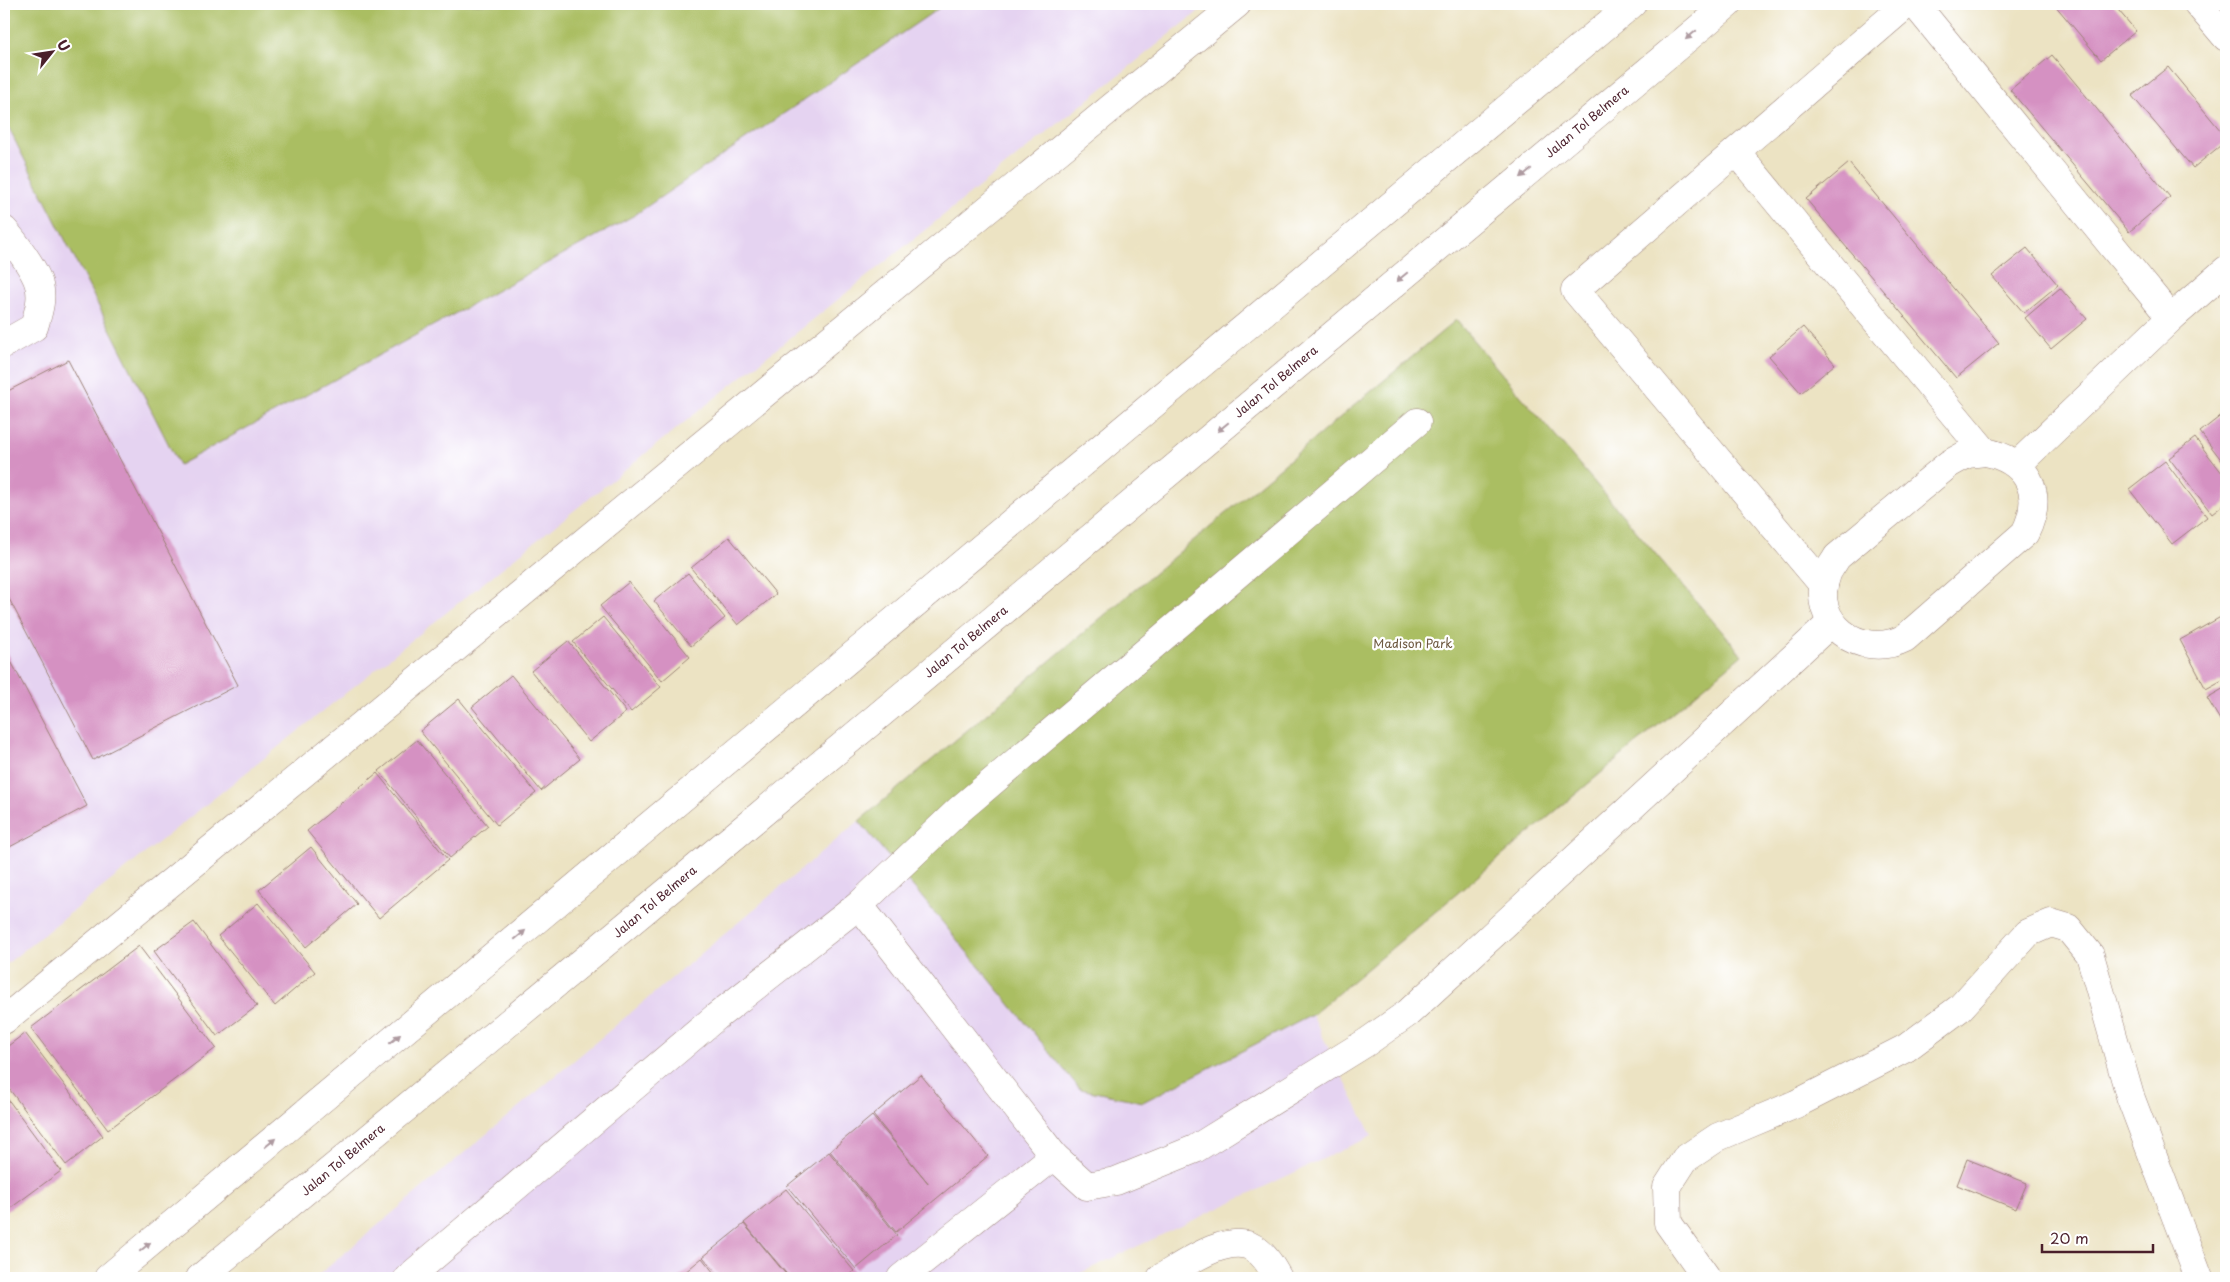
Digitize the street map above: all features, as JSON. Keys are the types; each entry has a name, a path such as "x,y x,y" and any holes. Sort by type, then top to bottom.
{"main road":[{"path":"4,1020 1237,4"},
{"path":"108,1278 1632,4"},
{"name":"Jalan Tol Belmera","path":"200,1278 760,814 1728,4"},
{"path":"1824,586 1575,290 1907,4"},
{"path":"1915,4 2171,318"},
{"path":"2198,4 2226,37"},
{"path":"1737,152 1984,452"},
{"path":"4,230 18,247 39,284 40,304 34,327 4,344"},
{"path":"2017,464 2171,318 2226,270"},
{"path":"408,1278 716,1017 859,905 958,810 1417,422"},
{"path":"1984,452 2002,455 2017,464 2028,478 2034,497 2032,520 2025,534 1905,638 1893,644 1877,646 1860,643 1843,634 1832,622 1824,599 1824,586 1827,574 1837,557 1949,464 1967,454 1984,452"},
{"path":"859,905 1054,1156 1087,1186 1116,1180 1195,1149 1367,1042 1415,1006 1832,622"},
{"path":"1708,1278 1668,1223 1667,1187 1685,1159 1718,1137 1796,1104 1906,1048 1960,1008 2028,933 2051,923 2068,928 2090,955 2130,1096 2199,1278"},
{"path":"901,1278 1054,1156"},
{"path":"1161,1278 1216,1248 1236,1244 1253,1248 1268,1262 1278,1278"}],"shaded area":[{"path":"4,4 1208,4 4,966"},
{"path":"859,821 1080,1089 1143,1102 1312,1015 1372,1136 1070,1278 315,1278"}],"green space":[{"path":"4,4 945,4 633,216 179,465 4,119"},
{"name":"Madison Park","path":"1456,320 1742,655 1312,1015 1143,1102 1080,1089 859,821"}],"building":[{"path":"2054,4 2113,4 2136,31 2101,60"},
{"path":"2052,55 2170,197 2129,232 2010,90"},
{"path":"2168,67 2226,137 2226,141 2193,168 2132,96"},
{"path":"1849,163 1999,343 1956,378 1806,199"},
{"path":"2027,248 2058,285 2024,313 1992,276"},
{"path":"2060,288 2087,319 2051,349 2025,318"},
{"path":"1803,327 1835,364 1801,393 1769,356"},
{"path":"68,360 238,685 93,760 4,589 4,393"},
{"path":"2223,414 2226,418 2226,466 2200,432"},
{"path":"2195,438 2226,478 2226,503 2212,514 2169,458"},
{"path":"2165,461 2207,517 2172,544 2129,489"},
{"path":"729,537 776,594 738,625 691,568"},
{"path":"688,573 725,618 691,646 654,601"},
{"path":"629,582 690,657 662,681 600,606"},
{"path":"2226,614 2226,678 2206,689 2180,640"},
{"path":"603,617 661,687 631,712 573,642"},
{"path":"568,641 626,712 589,742 531,671"},
{"path":"4,648 87,806 4,850"},
{"path":"511,675 580,759 541,791 472,707"},
{"path":"2226,687 2226,723 2223,725 2207,698"},
{"path":"459,699 536,793 497,825 420,731"},
{"path":"417,740 488,826 450,858 379,771"},
{"path":"377,773 448,860 379,918 307,831"},
{"path":"311,847 357,904 306,947 259,890"},
{"path":"258,903 315,972 275,1006 218,936"},
{"path":"194,922 257,1006 217,1036 154,951"},
{"path":"139,946 216,1048 108,1130 31,1028"},
{"path":"25,1033 103,1136 66,1165 4,1082 4,1049"},
{"path":"921,1075 988,1156 896,1232 830,1151 872,1116 929,1184 873,1115"},
{"path":"4,1094 61,1171 4,1213"},
{"path":"829,1152 897,1235 856,1269 787,1186"},
{"path":"1967,1159 2027,1183 2016,1209 1957,1185"},
{"path":"786,1189 854,1271 845,1278 790,1278 744,1223"},
{"path":"744,1224 789,1278 721,1278 703,1257"},
{"path":"702,1258 718,1278 678,1278"}]}
